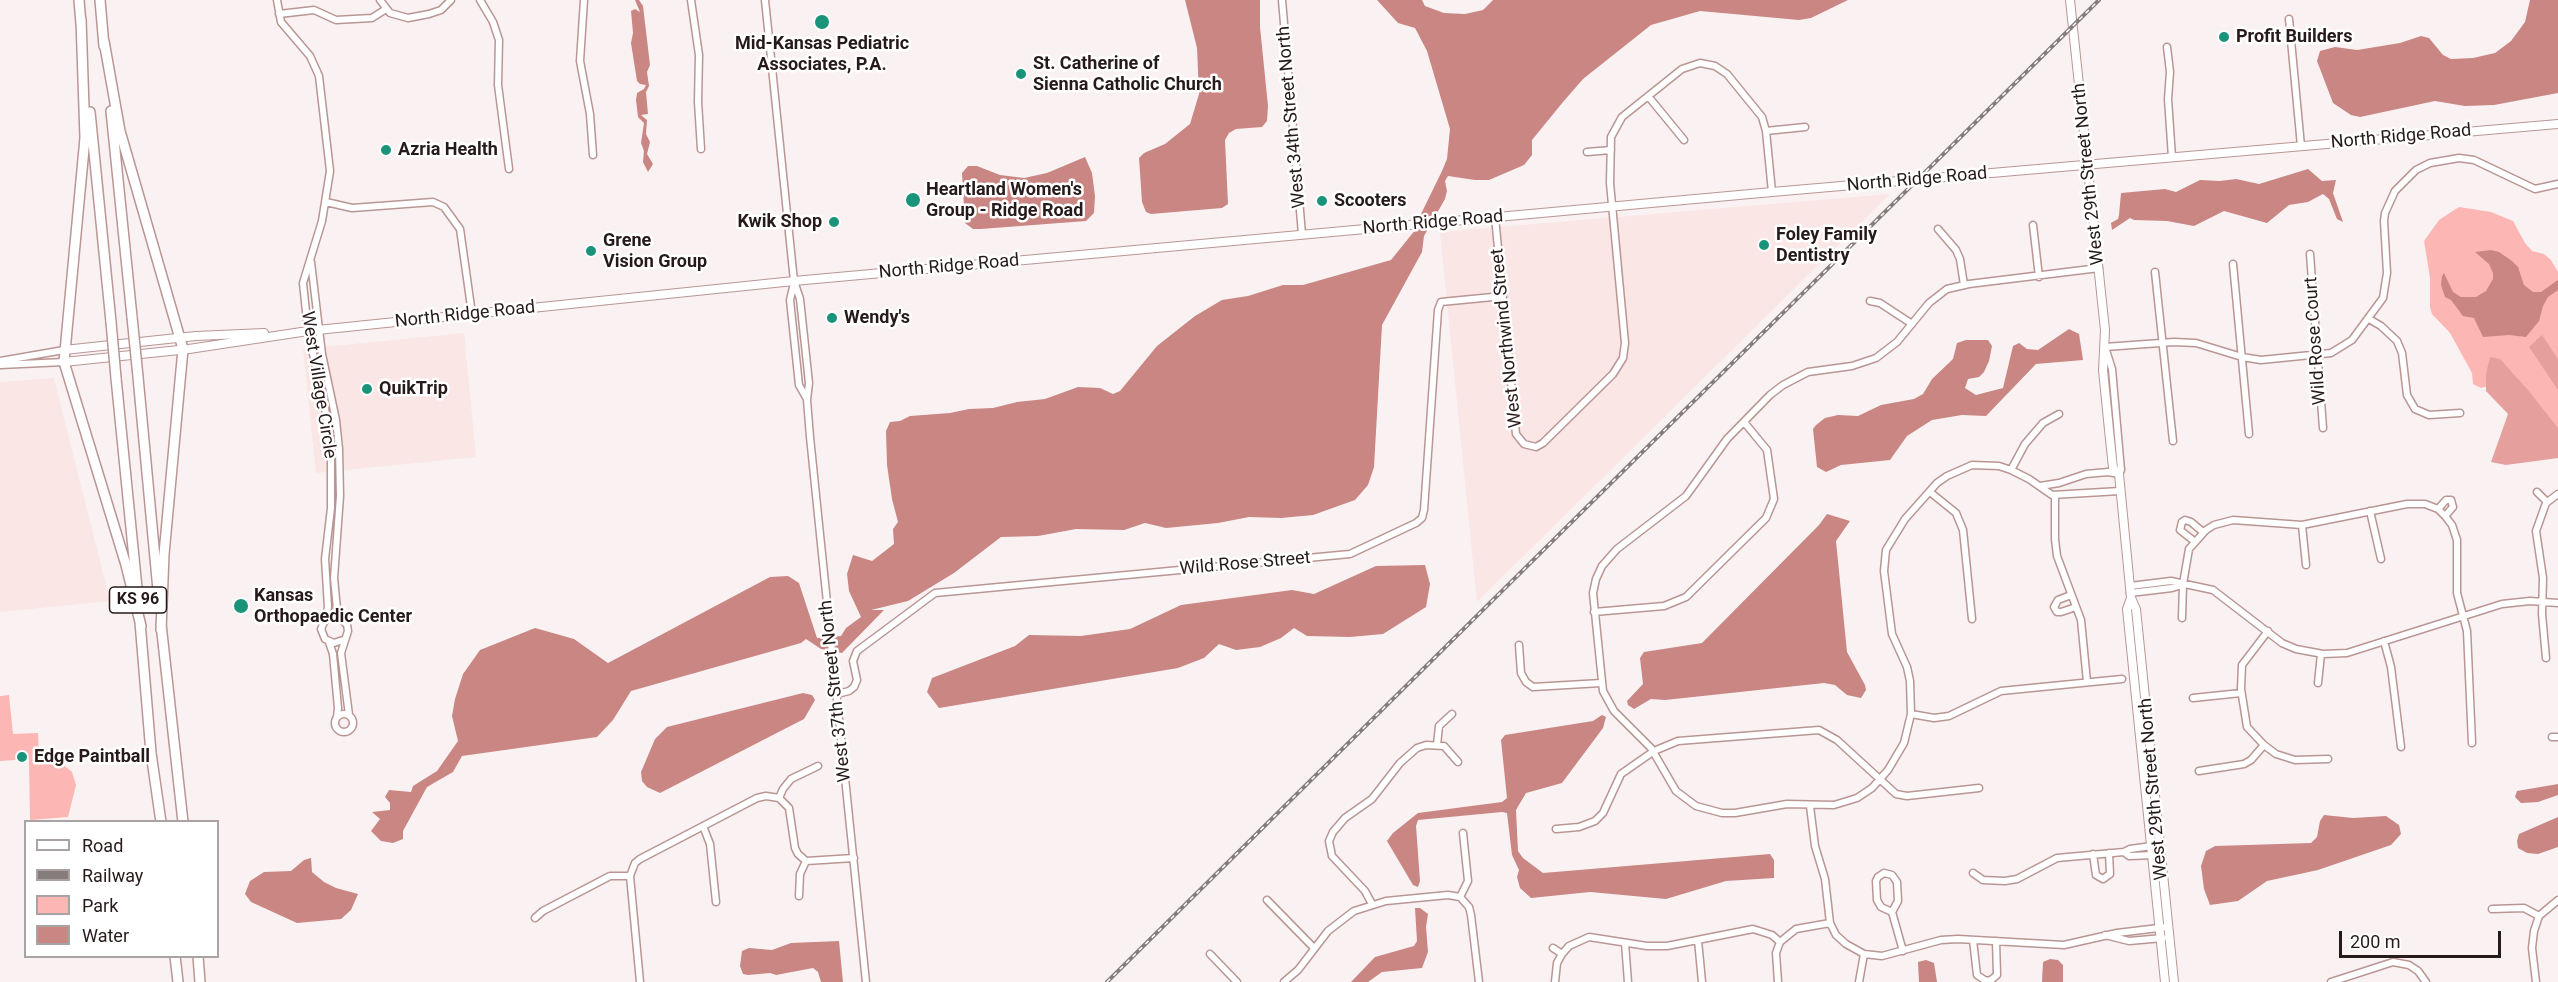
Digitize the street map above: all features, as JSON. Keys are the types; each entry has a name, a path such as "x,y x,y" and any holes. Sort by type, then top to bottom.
{"highway":[{"name":"KS 96","path":"79,0 141,626 151,753 161,820"},
{"name":"KS 96","path":"99,0 138,377 161,630 183,820"},
{"path":"81,19 85,138 64,362 126,565 141,626"},
{"path":"104,41 120,131 183,349 164,554 161,630"},
{"path":"176,958 178,982"},
{"path":"198,958 200,982"}],"main road":[{"name":"West 29th Street North","path":"2070,0 2099,268 2105,347 2103,370 2113,468 2119,474 2130,592 2136,609 2143,725 2164,938 2165,982"},
{"name":"North Ridge Road","path":"64,350 181,338 320,330 794,281 1302,234 2558,124"},
{"name":"North Ridge Road","path":"64,362 183,349 308,331"},
{"name":"West 29th Street North","path":"2164,938 2174,982"}],"street":[{"name":"West Village Circle","path":"277,0 279,14 287,30 310,56 319,76 330,171 326,202 303,283 308,331 325,408 331,452 331,508 325,559 328,607 325,620"},
{"path":"380,0 386,9 398,16 418,17 441,10 451,0"},
{"path":"480,0 493,22 499,40 498,85 509,169"},
{"path":"584,0 580,61 592,129 593,155"},
{"path":"691,0 699,55 698,102 701,149"},
{"name":"West 37th Street North","path":"765,0 794,281 800,299 809,383 807,400 866,982"},
{"name":"West 34th Street North","path":"1282,0 1302,234"},
{"path":"279,14 314,10 336,20 372,18 386,9"},
{"path":"2289,19 2301,146"},
{"path":"2168,48 2170,72 2168,99 2172,157"},
{"path":"1612,207 1611,137 1618,123 1682,69 1694,64 1708,64 1727,74 1759,111 1766,131 1772,192"},
{"path":"1648,96 1684,140"},
{"path":"1766,131 1805,127"},
{"path":"1587,152 1611,150"},
{"path":"2105,347 2196,343 2242,357 2261,360 2331,353 2346,345 2369,319 2386,292 2385,213 2395,191 2416,170 2430,162 2459,158 2474,160 2535,189 2558,184"},
{"path":"326,202 352,208 433,202 449,213 460,229 472,314"},
{"name":"West Northwind Street","path":"1495,217 1516,434 1524,444 1536,447 1543,443 1613,374 1623,358 1625,343 1612,207"},
{"path":"2033,225 2039,277"},
{"path":"1938,229 1956,250 1960,259 1964,285"},
{"name":"Wild Rose Court","path":"2310,254 2323,428"},
{"name":"West Village Circle","path":"310,258 324,368 337,427 340,458 340,496 334,578 336,609 340,618"},
{"path":"2234,264 2249,434"},
{"path":"2099,268 1964,285 1940,293 1897,342 1876,358 1852,366 1808,372 1783,385 1727,439 1686,496 1617,549 1608,558 1596,579 1593,593 1594,612 1601,683 1608,703 1653,751 1676,791 1696,806 1722,813 1787,804 1834,805 1857,798 1880,780 1888,770 1901,749 1911,714 1910,681 1907,667 1892,634 1884,571 1886,550 1896,530 1947,476 1972,465 1999,466 2011,470 2040,486 2045,492 2055,495 2120,490"},
{"path":"2155,272 2174,441"},
{"name":"West 37th Street North","path":"794,281 790,300 799,385 807,400"},
{"name":"Wild Rose Street","path":"837,694 854,687 857,680 853,661 857,651 935,593 1350,554 1416,523 1422,518 1424,510 1438,310 1441,302 1503,296"},
{"path":"1870,301 1880,303 1912,324"},
{"path":"2369,319 2397,341 2402,353 2407,394 2415,409 2428,415 2460,413"},
{"name":"North Ridge Road","path":"0,363 64,350"},
{"name":"North Ridge Road","path":"0,363 64,362"},
{"path":"2011,470 2025,444 2043,423 2059,414"},
{"path":"1594,612 1655,607 1680,600 1766,518 1774,499 1767,450 1744,422"},
{"path":"2040,486 2054,485 2086,474 2108,472 2119,474"},
{"path":"1930,492 1956,513 1963,530 1972,619"},
{"path":"2537,492 2547,502"},
{"path":"2546,658 2543,578 2536,531 2541,512 2547,502 2558,494"},
{"path":"2055,495 2055,539 2062,572 2081,620 2087,682"},
{"path":"2438,509 2446,500 2451,500 2453,507 2445,516"},
{"path":"2182,618 2187,556 2194,541 2214,525 2233,520 2302,525 2417,503 2438,509 2452,525 2457,540 2457,593 2468,638 2472,743"},
{"path":"2370,512 2381,560"},
{"path":"2194,541 2180,530 2182,522 2185,520 2191,522 2203,532"},
{"path":"2302,525 2306,565"},
{"path":"2130,592 2171,581 2213,590 2282,643 2296,649 2321,654 2347,653 2502,604 2558,603"},
{"path":"2071,595 2058,600 2054,607 2057,612 2076,607"},
{"path":"340,618 344,621 348,631 341,652 353,725 345,732 336,728 338,708 333,654 329,642 322,635 322,624 325,620 340,618"},
{"path":"2268,632 2242,665 2241,693 2247,727 2276,754 2295,760 2328,759"},
{"path":"329,642 339,643 344,640"},
{"path":"2384,642 2391,667 2401,747"},
{"path":"1519,645 1521,673 1526,682 1533,687 1601,683"},
{"path":"2318,683 2321,654"},
{"path":"1911,714 1941,718 1959,712 2001,691 2122,679"},
{"path":"2193,698 2241,693"},
{"path":"337,717 343,714 350,715"},
{"path":"1437,744 1439,726 1452,714"},
{"path":"1556,829 1579,827 1600,817 1621,774 1653,751 1678,741 1819,730 1837,740 1896,794 1907,796 1979,788"},
{"path":"1372,904 1365,891 1332,856 1329,841 1345,818 1378,793 1400,763 1417,748 1437,744 1450,750 1458,762"},
{"path":"2199,771 2244,764 2251,760 2264,745"},
{"path":"779,798 791,779 818,766"},
{"path":"640,982 630,876 635,863 640,859 757,798 765,796 779,798 789,808 795,848 806,861 854,858"},
{"path":"1810,806 1815,846 1825,879 1830,923 1836,935 1846,944 1864,954 1882,956 1941,940 2064,945 2105,935 2163,927"},
{"path":"704,826 710,844 716,902"},
{"path":"1460,897 1468,881 1463,833"},
{"path":"1973,873 1983,880 2005,881 2017,879 2056,858 2156,850"},
{"path":"2093,854 2096,875 2103,879 2110,874 2109,853"},
{"path":"800,896 800,874 806,861"},
{"path":"1892,912 1881,907 1877,900 1876,881 1884,873 1893,875 1897,882 1898,901 1892,912 1903,951"},
{"path":"535,918 543,910 610,876 630,876"},
{"path":"1284,982 1298,970 1328,931 1345,917 1372,904 1448,895 1460,897 1469,907 1472,915 1479,982"},
{"path":"1267,900 1314,948"},
{"path":"2536,982 2532,938 2539,916 2558,900"},
{"path":"2492,909 2524,908 2539,916"},
{"path":"1778,982 1776,952 1780,942 1796,929 1830,923"},
{"path":"1555,982 1557,963 1562,954 1569,946 1589,937 1657,946 1753,929 1772,935 1780,942"},
{"path":"2105,935 2129,941 2164,938"},
{"path":"1698,940 1702,982"},
{"path":"1973,940 1977,975 1986,981 1997,975 1996,941"},
{"path":"1625,943 1628,982"},
{"path":"1553,948 1562,954"},
{"path":"1210,954 1237,982"},
{"path":"1859,982 1864,954"},
{"path":"2331,982 2393,962 2409,965 2418,971 2426,982"}],"shaded area":[{"path":"1890,194 1477,602 1440,232"},
{"path":"464,333 476,457 316,473 303,349"},
{"path":"2542,335 2558,359 2558,390 2529,347"},
{"path":"2490,357 2500,359 2558,428 2558,458 2506,465 2491,462 2508,414 2486,391 2486,374"},
{"path":"54,378 110,601 0,612 0,382"}],"green space":[{"path":"2459,207 2491,212 2513,221 2532,251 2544,254 2551,260 2558,272 2558,447 2488,386 2481,388 2473,384 2472,373 2450,333 2432,314 2430,278 2424,241 2439,220"},
{"name":"Edge Paintball","path":"9,695 13,734 38,733 39,756 61,763 72,772 76,785 68,817 30,820 29,759 0,761 0,696"}],"water":[{"path":"635,0 639,0 643,6 650,65 647,72 649,86 646,92 648,114 641,115 647,120 646,134 650,142 647,154 653,164 648,172 643,162 644,151 641,143 644,123 638,117 636,100 637,93 646,85 637,81 631,43 633,33 631,11 635,9 640,12"},
{"path":"1185,0 1260,0 1260,27 1268,106 1267,121 1262,127 1236,129 1229,133 1225,140 1228,204 1222,208 1151,214 1146,212 1142,202 1139,158 1144,153 1165,144 1190,124 1199,94 1197,48"},
{"path":"1377,0 1422,0 1425,6 1444,13 1465,14 1483,10 1493,0 1848,0 1811,18 1799,20 1700,11 1651,25 1583,79 1532,140 1532,155 1524,165 1489,180 1448,176 1445,181 1447,191 1445,199 1424,236 1422,252 1382,325 1374,467 1368,485 1355,500 1313,515 1281,518 1249,517 1218,523 1166,528 1145,523 1124,530 1076,529 1038,536 1001,537 954,573 908,601 871,610 884,610 842,653 821,649 806,639 801,643 631,691 613,720 597,737 462,756 453,772 427,787 403,831 403,839 393,843 381,841 371,831 380,819 372,812 390,810 390,803 385,797 389,790 411,792 413,786 437,771 458,741 452,716 455,699 463,674 480,650 535,628 574,639 608,663 770,577 788,576 799,583 817,638 841,636 846,628 861,617 849,591 847,574 853,555 872,561 894,544 893,529 898,522 887,465 886,431 890,422 900,421 910,416 993,408 1017,402 1045,399 1078,387 1100,388 1113,394 1120,391 1157,346 1195,316 1222,300 1248,296 1283,285 1303,285 1391,260 1416,229 1447,159 1450,129 1427,51 1415,28 1398,23"},
{"path":"2530,0 2558,0 2558,93 2494,105 2465,106 2435,101 2360,117 2351,115 2333,103 2317,61 2320,51 2335,47 2357,50 2400,43 2421,36 2429,38 2443,55 2451,59 2473,58 2495,53 2511,41 2525,22"},
{"path":"1085,157 1092,173 1095,196 1094,213 1086,221 981,229 973,229 965,223 962,173 968,166 977,166 1000,175 1024,178 1047,173"},
{"path":"2308,169 2322,181 2336,180 2333,193 2343,222 2337,219 2329,199 2323,194 2308,202 2289,205 2267,223 2224,211 2194,226 2130,218 2112,230 2111,223 2118,219 2119,215 2121,193 2165,189 2176,192 2200,180 2236,179 2259,184"},
{"path":"2491,250 2499,252 2518,267 2524,285 2533,292 2541,292 2558,280 2558,290 2548,297 2539,321 2526,337 2509,335 2483,337 2474,318 2463,316 2451,300 2445,297 2441,285 2444,273 2453,292 2461,297 2476,297 2486,291 2493,279 2493,273 2489,264 2475,252"},
{"path":"2069,329 2079,334 2083,360 2036,364 1986,416 1962,415 1932,420 1907,436 1890,460 1841,465 1826,472 1817,467 1813,429 1816,425 1825,418 1838,415 1858,416 1881,405 1914,399 1923,394 1932,379 1953,359 1957,343 1966,340 1988,340 1992,346 1984,372 1979,377 1968,379 1965,388 1976,395 2003,388 2013,346 2019,343 2027,349 2038,350"},
{"path":"1827,514 1850,521 1836,541 1847,652 1865,685 1866,690 1861,698 1847,695 1835,685 1824,683 1665,700 1651,699 1634,709 1628,705 1627,701 1643,684 1640,658 1644,652 1702,643 1819,525"},
{"path":"1425,565 1430,584 1426,607 1383,634 1350,637 1307,636 1294,628 1281,638 1260,647 1236,650 1219,644 1204,658 1178,668 939,708 927,692 932,678 1015,646 1029,635 1081,636 1130,629 1181,605 1292,590 1314,594 1376,566"},
{"path":"803,693 812,695 815,700 804,719 660,793 647,787 642,781 641,772 655,739 667,727"},
{"path":"1602,715 1606,717 1603,728 1562,783 1526,793 1516,810 1518,851 1523,858 1543,873 1770,854 1774,860 1774,878 1726,881 1666,899 1590,892 1531,898 1520,888 1517,877 1519,870 1512,855 1507,813 1502,812 1418,820 1416,826 1420,881 1418,887 1413,885 1387,841 1393,833 1418,813 1502,802 1507,798 1501,740 1505,735 1593,721"},
{"path":"2558,784 2558,795 2538,802 2521,803 2515,797 2517,791"},
{"path":"2324,815 2353,818 2386,816 2399,825 2401,834 2391,845 2318,870 2267,881 2238,901 2210,905 2204,889 2201,866 2206,851 2215,846 2311,843 2317,837 2320,821"},
{"path":"2558,817 2558,847 2538,854 2527,853 2518,848 2519,834"},
{"path":"311,858 312,872 324,882 358,894 351,910 341,919 297,923 251,902 245,894 250,881 264,872 291,871 304,860"},
{"path":"1415,908 1420,908 1428,914 1426,927 1428,952 1422,968 1382,972 1368,982 1351,982 1375,957 1414,946 1417,941"},
{"path":"839,941 843,982 821,982 818,972 813,968 776,975 770,973 748,975 743,974 740,966 742,951 749,948 772,950 791,943"},
{"path":"2050,959 2058,960 2063,965 2063,982 2042,982 2043,962"},
{"path":"1926,960 1934,963 1937,982 1919,982 1918,962"}],"railway":[{"path":"1107,982 2099,0"}],"place":[{"name":"Mid-Kansas Pediatric Associates, P.A.","path":"822,22"},
{"name":"Profit Builders","path":"2224,37"},
{"name":"St. Catherine of Sienna Catholic Church","path":"1021,74"},
{"name":"Azria Health","path":"386,150"},
{"name":"Heartland Women's Group - Ridge Road","path":"913,200"},
{"name":"Scooters","path":"1322,201"},
{"name":"Kwik Shop","path":"834,222"},
{"name":"Foley Family Dentistry","path":"1764,245"},
{"name":"Grene Vision Group","path":"591,251"},
{"name":"Wendy's","path":"832,318"},
{"name":"QuikTrip","path":"367,389"},
{"name":"Kansas Orthopaedic Center","path":"241,606"},
{"name":"Edge Paintball","path":"22,757"}]}
